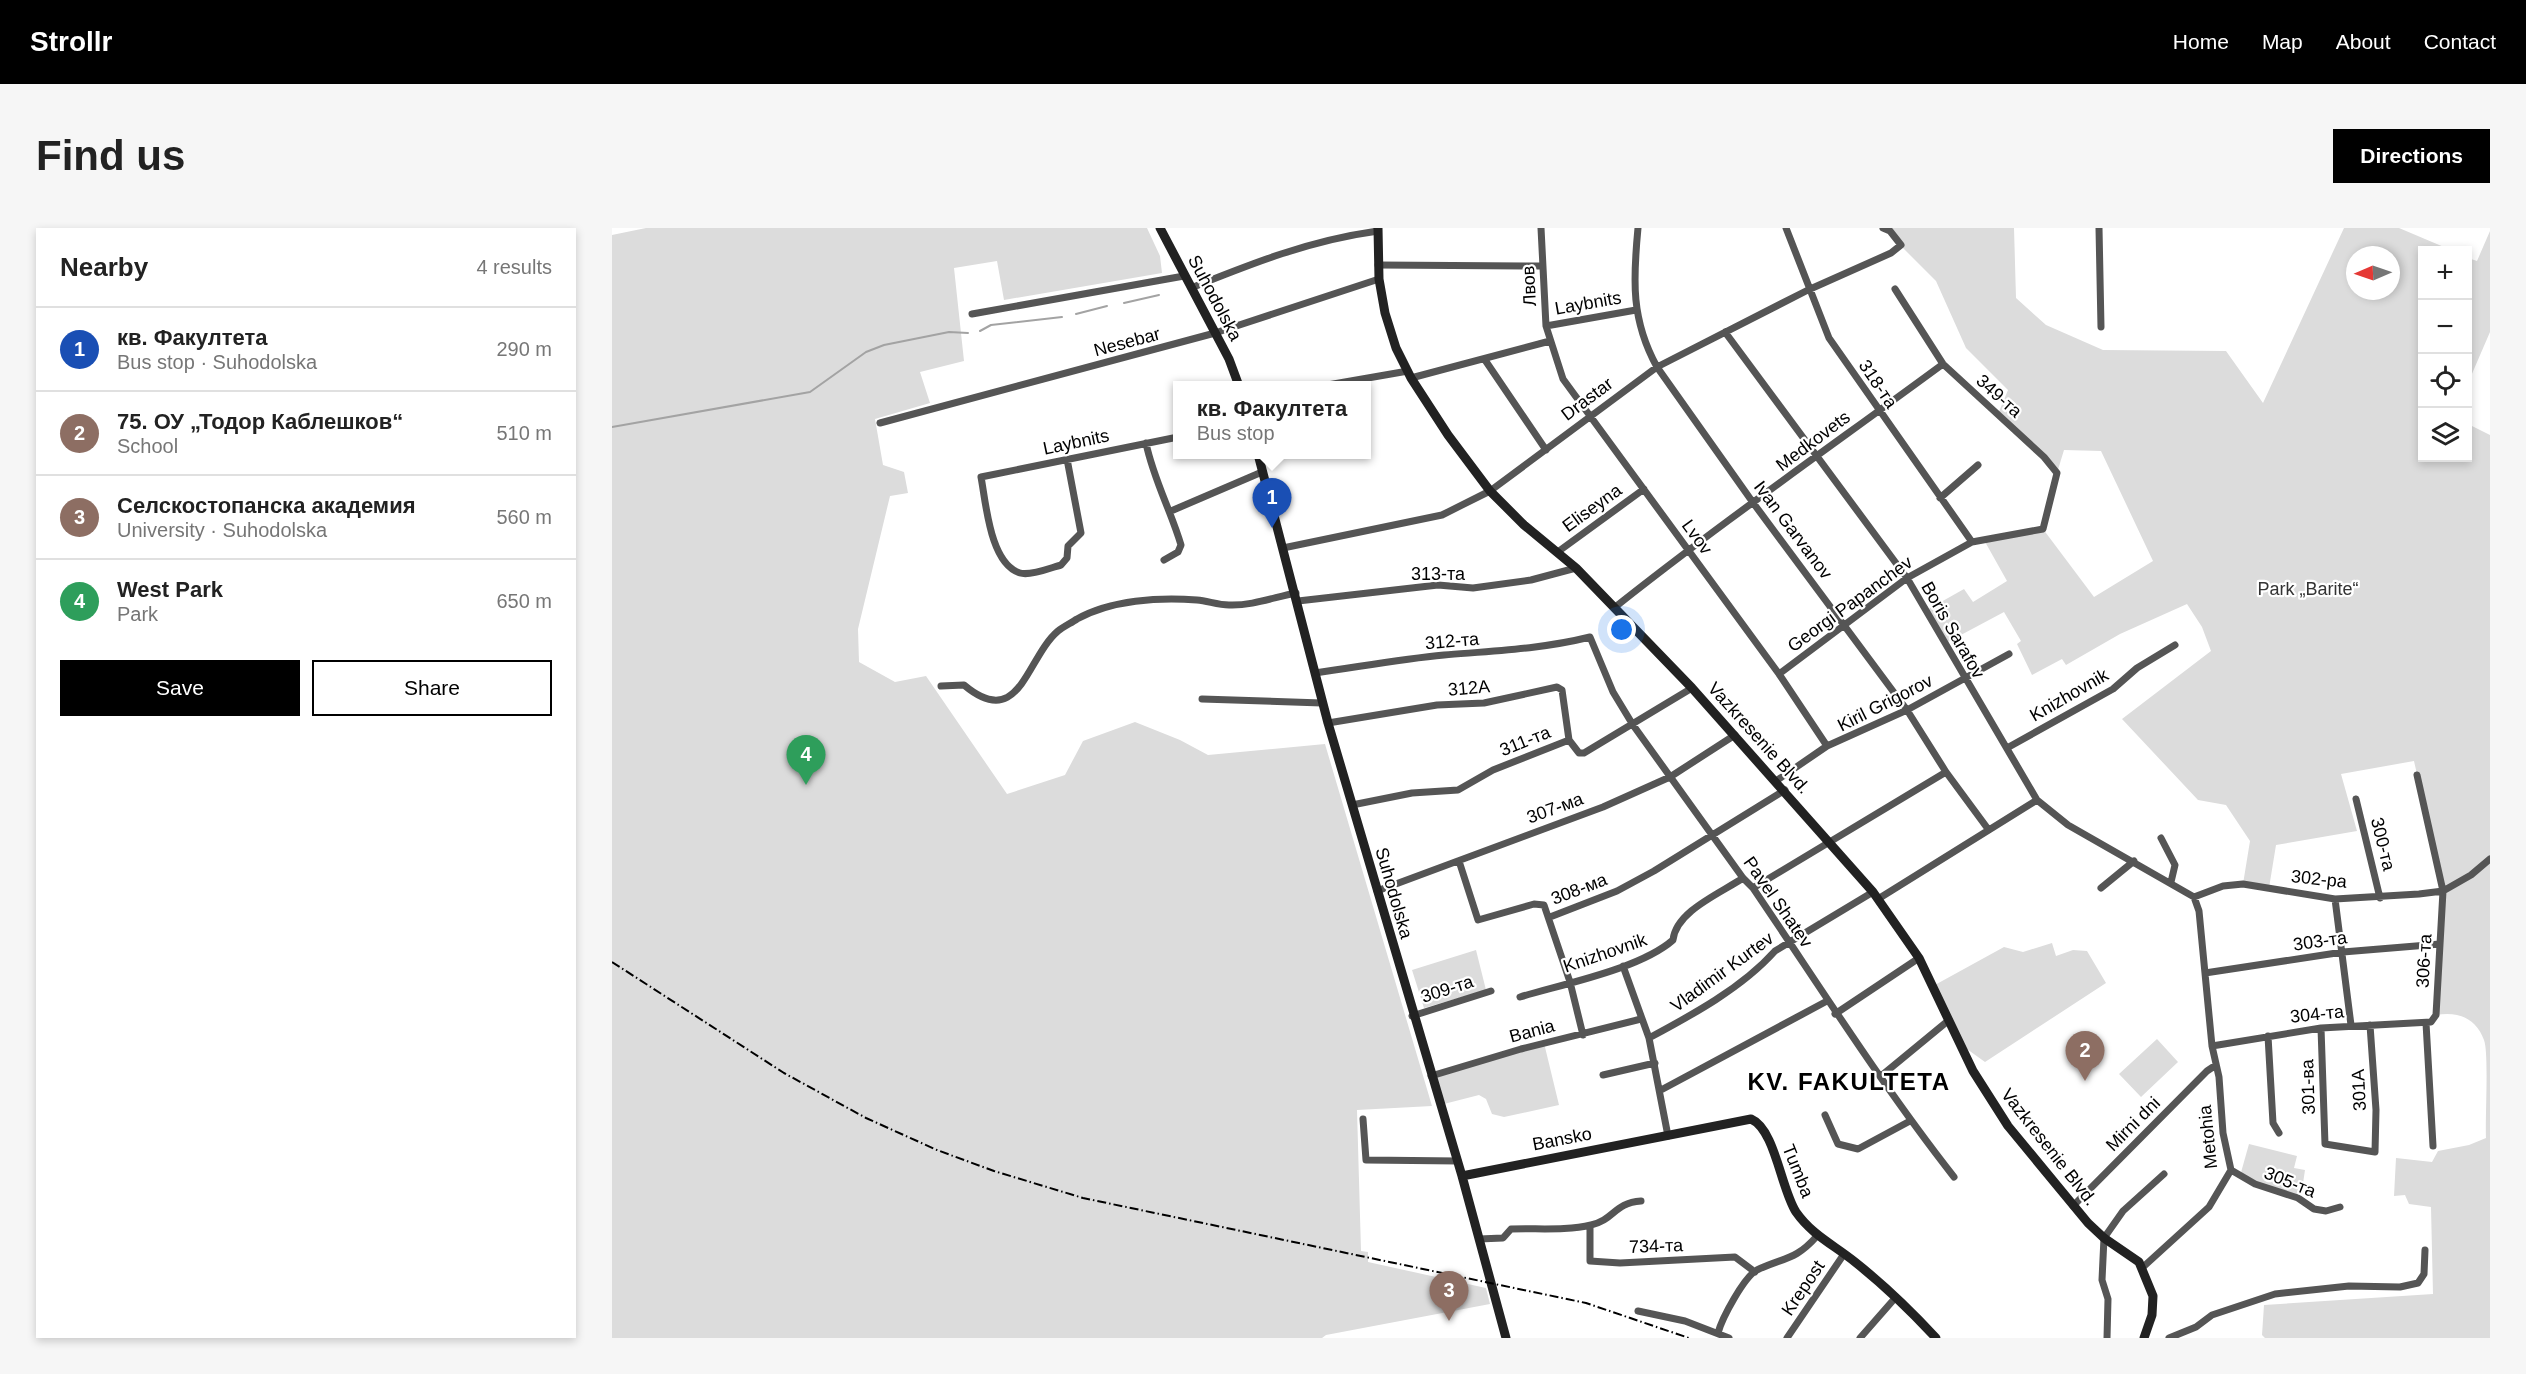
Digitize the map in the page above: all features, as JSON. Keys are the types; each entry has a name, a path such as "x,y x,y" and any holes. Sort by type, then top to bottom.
{"street":[{"name":"Suhodolska","path":"1160,228 1215,333 1237,381"},
{"name":"Лвов","path":"1541,228 1546,326 1551,341"},
{"name":"Ivan Garvanov","path":"1638,228 1636,310 1643,342 1657,367 1754,504 1845,623 1907,710 1946,772 1988,829"},
{"name":"318-та","path":"1786,228 1808,279 1808,290 1829,338 1972,542"},
{"name":"Drastar","path":"1283,548 1442,515 1490,491 1657,367 1808,290 1891,253 1900,245 1890,231 1883,228"},
{"path":"2100,228 2101,327"},
{"path":"1191,288 1276,253 1378,229"},
{"name":"Vazkresenie Blvd.","path":"1378,229 1379,279 1390,330 1409,375 1448,435 1490,491 1524,525 1576,568 1692,688 1876,895 1919,958 1973,1071 1996,1109 2073,1206 2104,1238 2139,1262 2142,1268"},
{"path":"1378,265 1543,266"},
{"path":"972,314 1184,276"},
{"name":"Nesebar","path":"880,423 1215,333 1379,279"},
{"name":"349-та","path":"1895,289 1942,364 2044,457 2057,473 2043,529"},
{"name":"Laybnits","path":"1546,326 1636,310"},
{"name":"Boris Sarafov","path":"1725,332 1907,578 1964,680 2037,800 2068,825 2194,897"},
{"name":"Laybnits","path":"1362,381 1409,375 1485,360 1551,341"},
{"name":"Lvov","path":"1551,341 1563,379 1779,674 1827,747"},
{"path":"1485,360 1546,450"},
{"name":"Medkovets","path":"1614,608 1687,550 1754,504 1942,364"},
{"name":"Laybnits","path":"1067,459 1081,533 1068,546 1067,558 1061,566 1022,574 1008,568 993,541 981,477 1067,459 1146,443 1173,437"},
{"path":"1146,443 1150,461 1171,511 1181,545 1178,552 1164,560"},
{"name":"Suhodolska","path":"1259,459 1297,597 1322,703 1413,1016 1458,1161 1506,1338"},
{"path":"1940,498 1978,465"},
{"path":"1171,511 1262,472"},
{"name":"Eliseyna","path":"1558,551 1644,489"},
{"name":"Georgi Papanchev","path":"1779,674 1907,578 1972,542 2043,529"},
{"name":"313-та","path":"941,686 964,685 980,698 993,701 1008,698 1025,680 1057,632 1079,618 1129,602 1196,600 1229,605 1438,585 1473,588 1531,580 1576,568"},
{"name":"312-та","path":"1315,673 1444,655 1479,654 1560,644 1590,637"},
{"name":"Pavel Shatev","path":"1590,637 1613,692 1633,725 1743,878 1753,888 1835,1014 1881,1076 1910,1121 1954,1177"},
{"name":"Knizhovnik","path":"2007,748 2113,690 2138,668 2175,645"},
{"name":"Kiril Grigorov","path":"1776,781 1827,747 1907,710 2009,654"},
{"name":"312А","path":"1328,723 1437,705 1484,703 1557,687 1562,690 1569,740"},
{"name":"311-та","path":"1352,805 1412,793 1458,790 1493,770 1569,740 1579,753 1584,753 1692,688"},
{"path":"1202,699 1322,703"},
{"name":"307-ма","path":"1377,891 1603,807 1670,777 1735,735"},
{"path":"1753,888 1829,840 1946,772"},
{"name":"306-та","path":"2417,775 2443,891 2436,1015 2426,1023 2433,1146"},
{"path":"1714,836 1785,790"},
{"name":"300-та","path":"2356,799 2380,898"},
{"name":"Vladimir Kurtev","path":"1649,1038 1692,1015 1790,942 1876,895 2037,800"},
{"name":"308-ма","path":"1459,861 1478,921 1534,904 1544,905 1550,917 1617,891 1714,836"},
{"path":"2161,838 2175,866 2171,882"},
{"path":"2443,891 2471,875 2490,859"},
{"path":"2101,888 2134,861"},
{"name":"Knizhovnik","path":"1520,997 1623,966 1663,949 1673,940 1674,930 1690,913 1743,878"},
{"name":"302-ра","path":"2194,897 2223,886 2243,884 2335,899 2380,898 2443,891"},
{"name":"Metohia","path":"2142,1268 2209,1207 2231,1170 2223,1133 2212,1047 2199,911 2194,897"},
{"path":"2335,899 2351,1025"},
{"path":"1550,917 1583,1035"},
{"name":"303-та","path":"2205,973 2343,952 2440,944"},
{"path":"1835,1014 1919,958"},
{"path":"1623,966 1649,1038 1661,1090 1668,1136"},
{"name":"309-та","path":"1413,1016 1491,991"},
{"path":"1661,1090 1827,1002"},
{"name":"Bania","path":"1431,1076 1560,1038 1583,1035 1641,1019"},
{"path":"1881,1076 1949,1020"},
{"name":"304-та","path":"2212,1047 2321,1028 2426,1023"},
{"name":"301А","path":"2325,1144 2375,1152 2376,1110 2370,1025"},
{"name":"301-ва","path":"2321,1028 2325,1144"},
{"path":"2268,1036 2273,1123 2279,1133"},
{"path":"1603,1075 1655,1063"},
{"name":"Mirni dni","path":"2073,1206 2207,1071 2216,1065"},
{"path":"1825,1115 1838,1144 1858,1149 1910,1121"},
{"path":"1364,1119 1366,1160 1458,1161"},
{"name":"Tumba","path":"1668,1136 1742,1119 1759,1122 1764,1129 1795,1210 1817,1236 1844,1254 1896,1298 1936,1338"},
{"name":"Bansko","path":"1462,1176 1668,1136"},
{"name":"305-та","path":"2231,1170 2255,1184 2298,1198 2314,1209 2326,1211 2340,1207"},
{"path":"2106,1338 2108,1299 2102,1280 2104,1238 2123,1210 2164,1174"},
{"path":"1479,1239 1503,1238 1511,1229 1590,1226 1609,1216 1624,1202 1641,1201"},
{"name":"734-та","path":"1590,1226 1590,1261 1620,1263 1735,1257 1755,1272"},
{"path":"1718,1333 1722,1318 1755,1272 1803,1253 1817,1236"},
{"path":"2169,1338 2196,1327 2212,1315 2275,1294 2349,1286 2400,1287 2418,1283 2424,1274 2425,1250"},
{"name":"Krepost","path":"1787,1338 1844,1254"},
{"path":"2142,1268 2153,1296 2152,1315 2144,1338"},
{"path":"1860,1338 1896,1298"},
{"path":"1638,1311 1685,1321 1729,1338"}],"green space":[{"path":"646,228 1147,228 1160,256 1162,273 1004,300 997,261 954,268 964,361 920,372 930,403 875,419 883,465 904,472 908,493 890,496 858,629 859,662 895,682 926,676 1007,794 1065,775 1083,741 1135,722 1180,740 1208,755 1325,744 1432,1106 1357,1110 1361,1251 1368,1252 1368,1262 1486,1288 1490,1304 1326,1335 1322,1338 612,1338 612,235"},
{"name":"Park „Barite“","path":"1883,228 2014,228 2016,298 2046,325 2103,350 2226,351 2263,403 2344,228 2399,228 2442,246 2418,246 2418,462 2472,462 2472,426 2490,435 2490,1338 2265,1338 2262,1335 2264,1305 2433,1294 2431,1207 2409,1204 2405,1195 2394,1196 2396,1158 2432,1162 2438,1151 2469,1145 2486,1138 2487,1072 2481,1032 2471,1021 2459,1015 2436,1015 2443,891 2414,761 2341,774 2357,831 2276,845 2269,888 2243,884 2250,841 2226,805 2198,800 2122,719 2211,651 2202,627 2187,604 2120,634 2066,665 2062,659 2032,675 2017,644 2021,641 2004,612 1944,644 1925,611 1964,589 1973,602 2007,581 1984,540 2043,529 2094,597 2153,561 2101,451 2064,450 2057,473 1998,414 2008,390 1966,348 1936,281"},
{"path":"2490,231 2490,332 2472,374 2472,259 2477,261"},
{"path":"2052,943 2056,956 2073,950 2087,951 2106,983 1985,1062 1960,1044 1933,986 2004,947 2023,952"},
{"path":"1476,950 1486,990 1424,1008 1412,970"},
{"path":"2157,1039 2178,1062 2141,1097 2119,1074"},
{"path":"1544,1043 1559,1105 1504,1117 1492,1114 1486,1099 1479,1095 1440,1105 1431,1076"},
{"path":"2249,1144 2297,1156 2294,1168 2305,1170 2302,1190 2298,1198 2240,1176"}],"waterway":[{"path":"1124,303 1159,295"},
{"path":"1076,314 1107,306"},
{"path":"980,331 991,325 1062,317"},
{"path":"612,427 810,392 866,352 884,345 949,332 968,333"}],"railway":[{"path":"612,962 784,1073 866,1118 937,1150 994,1171 1083,1198 1586,1303 1689,1338"}],"place":[{"name":"кв. Факултета","path":"1272,528"},
{"name":"West Park","path":"806,785"},
{"name":"75. ОУ „Тодор Каблешков“","path":"2085,1081"},
{"name":"Селскостопанска академия","path":"1449,1321"}],"district":[{"name":"KV. FAKULTETA","path":"1849,1081"}]}
